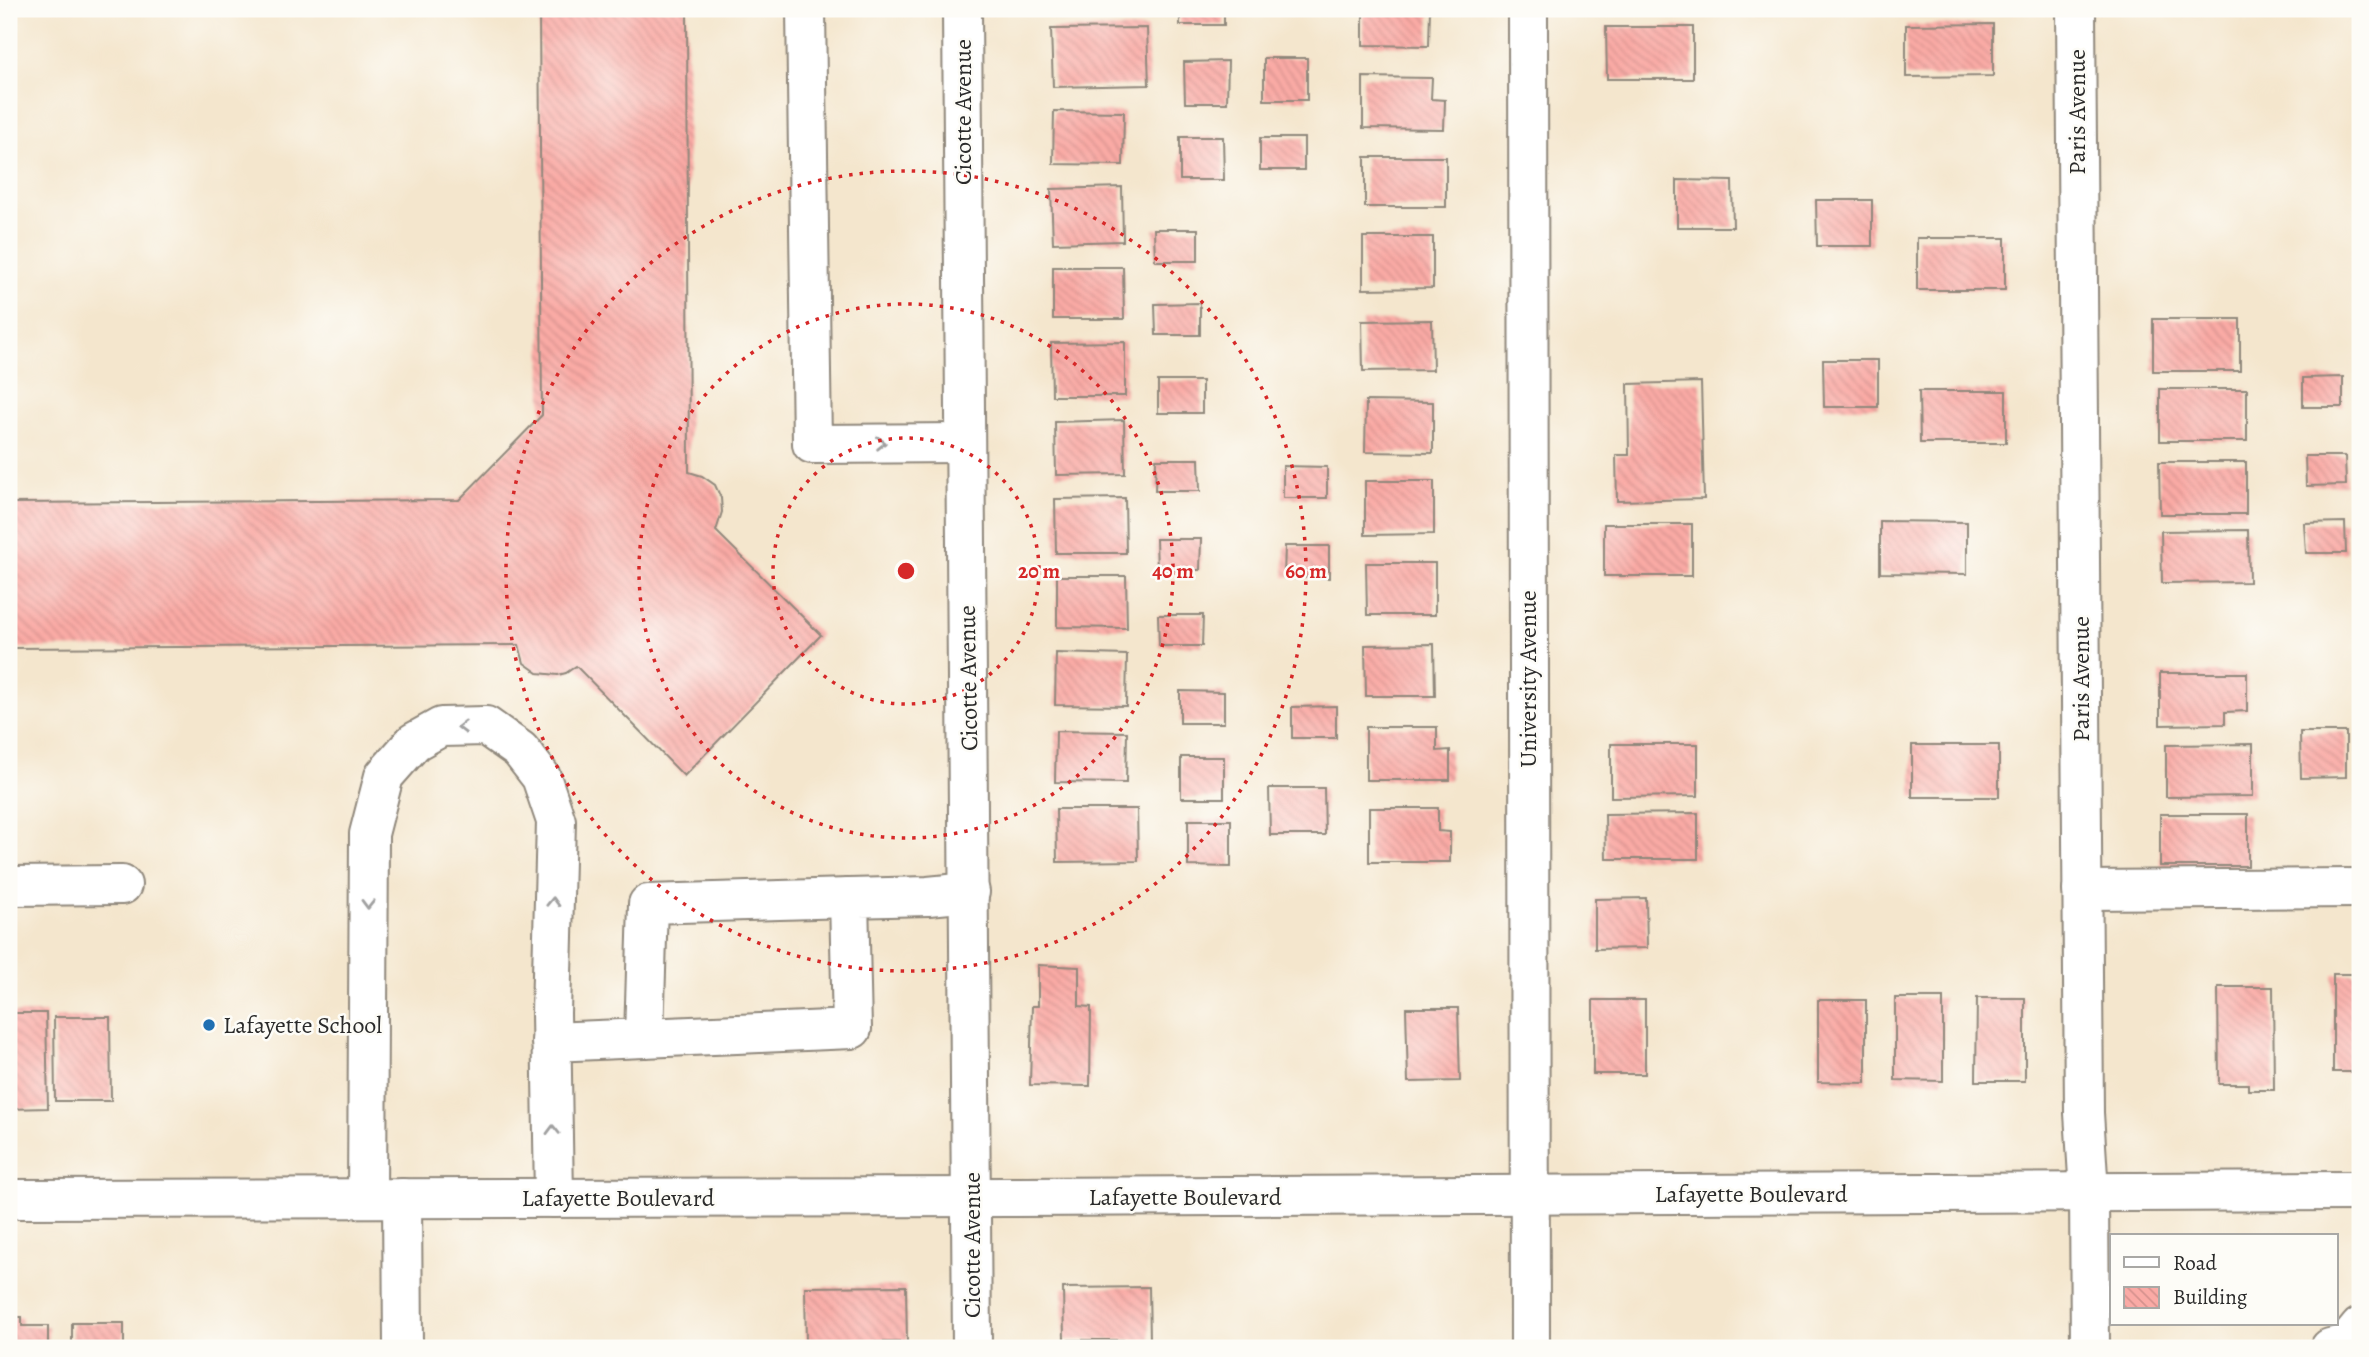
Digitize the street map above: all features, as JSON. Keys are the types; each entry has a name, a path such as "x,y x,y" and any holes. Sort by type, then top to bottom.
{"street":[{"path":"806,9 812,444 965,443"},
{"name":"Cicotte Avenue","path":"962,9 972,1348"},
{"name":"University Avenue","path":"1528,9 1530,1348"},
{"name":"Paris Avenue","path":"2076,9 2084,1113 2089,1192 2090,1348"},
{"path":"403,1348 384,1198 369,834 384,776 414,742 441,727 486,726 520,750 541,777 556,821 551,1042 554,1198"},
{"path":"9,886 122,885"},
{"path":"2082,890 2360,888"},
{"path":"643,1038 648,904 928,896 970,892"},
{"path":"551,1042 852,1029 849,898"},
{"name":"Lafayette Boulevard","path":"9,1199 2360,1191"},
{"path":"2330,1348 2346,1344 2360,1327"}],"building":[{"path":"539,9 687,9 689,472 702,476 715,485 721,498 722,512 716,531 821,635 684,776 576,666 558,675 538,673 524,663 519,645 9,648 9,503 459,500 542,415"},
{"path":"1180,9 1224,9 1224,25 1180,25"},
{"path":"1363,9 1430,9 1429,46 1363,45"},
{"path":"1993,24 1993,76 1906,77 1906,25"},
{"path":"1606,27 1693,27 1693,79 1607,79"},
{"path":"1147,28 1149,85 1053,87 1051,29"},
{"path":"1264,58 1307,58 1307,100 1264,100"},
{"path":"1228,61 1227,103 1185,103 1184,62"},
{"path":"1363,77 1432,78 1431,99 1445,100 1444,129 1363,128"},
{"path":"1054,111 1124,112 1123,165 1053,164"},
{"path":"1180,137 1223,137 1224,180 1180,180"},
{"path":"1260,138 1304,138 1304,170 1260,170"},
{"path":"1365,157 1446,157 1446,207 1365,207"},
{"path":"1677,180 1732,181 1733,227 1677,227"},
{"path":"1122,187 1123,241 1053,243 1051,189"},
{"path":"1816,200 1872,200 1872,246 1817,246"},
{"path":"1154,229 1198,229 1198,261 1155,261"},
{"path":"1363,237 1433,237 1433,288 1363,289"},
{"path":"1917,238 2005,238 2005,290 1917,290"},
{"path":"1053,267 1123,267 1124,319 1053,319"},
{"path":"1200,303 1200,335 1156,335 1155,304"},
{"path":"2153,319 2240,319 2240,371 2153,371"},
{"path":"1432,320 1433,370 1363,371 1362,321"},
{"path":"1125,342 1125,396 1052,396 1051,343"},
{"path":"1823,360 1878,360 1878,407 1824,407"},
{"path":"2343,377 2343,407 2303,407 2303,378"},
{"path":"1158,381 1202,381 1202,413 1158,413"},
{"path":"1701,382 1704,499 1617,501 1616,455 1629,455 1628,384"},
{"path":"2160,389 2247,389 2247,441 2160,441"},
{"path":"1919,391 2006,391 2006,443 1920,443"},
{"path":"1366,401 1433,402 1433,453 1365,452"},
{"path":"1124,420 1125,474 1056,475 1055,422"},
{"path":"2305,456 2345,456 2346,485 2306,486"},
{"path":"1156,459 1199,459 1200,491 1155,491"},
{"path":"2159,462 2246,462 2246,514 2160,514"},
{"path":"1283,466 1327,467 1327,498 1283,498"},
{"path":"1365,481 1434,481 1434,534 1365,535"},
{"path":"1125,498 1126,553 1056,553 1055,499"},
{"path":"1880,521 1967,522 1967,574 1880,573"},
{"path":"2345,522 2346,553 2306,553 2304,523"},
{"path":"1604,524 1692,524 1692,576 1604,576"},
{"path":"2248,530 2249,582 2162,583 2161,531"},
{"path":"1156,539 1201,539 1200,570 1157,570"},
{"path":"1285,546 1329,546 1329,578 1284,577"},
{"path":"1366,563 1435,563 1435,615 1367,615"},
{"path":"1057,576 1126,576 1127,628 1057,627"},
{"path":"1158,615 1203,615 1202,646 1159,646"},
{"path":"1434,644 1435,696 1366,696 1365,645"},
{"path":"1056,653 1127,655 1126,706 1055,705"},
{"path":"2160,673 2247,673 2247,711 2225,712 2225,724 2160,725"},
{"path":"1180,691 1224,692 1224,723 1180,723"},
{"path":"1336,706 1336,738 1292,738 1292,707"},
{"path":"1366,727 1437,727 1437,751 1450,750 1450,780 1366,780"},
{"path":"1056,731 1127,732 1126,783 1055,782"},
{"path":"2300,732 2346,732 2346,777 2301,778"},
{"path":"1611,744 1698,744 1698,796 1611,797"},
{"path":"2253,744 2253,796 2166,797 2166,745"},
{"path":"1912,745 1999,745 1999,797 1912,797"},
{"path":"1181,757 1224,757 1224,798 1181,798"},
{"path":"1269,788 1324,788 1325,835 1270,835"},
{"path":"1369,808 1438,808 1438,831 1450,832 1450,862 1369,862"},
{"path":"1056,809 1137,809 1138,861 1057,862"},
{"path":"1698,813 1698,859 1606,859 1605,814"},
{"path":"2160,814 2248,814 2248,866 2160,866"},
{"path":"1188,820 1231,820 1231,867 1188,866"},
{"path":"1646,898 1647,948 1595,949 1595,899"},
{"path":"9,908 13,908 13,951 9,951"},
{"path":"1038,965 1079,967 1079,1006 1091,1007 1090,1086 1030,1085 1032,1006 1038,1006"},
{"path":"2333,974 2360,974 2360,1072 2333,1072"},
{"path":"2218,987 2273,987 2274,1090 2248,1090 2248,1084 2219,1084"},
{"path":"1895,998 1943,998 1943,1081 1895,1080"},
{"path":"1977,998 2025,998 2025,1081 1976,1081"},
{"path":"1593,1000 1645,1000 1645,1074 1593,1074"},
{"path":"1818,1000 1866,1000 1866,1083 1818,1082"},
{"path":"1406,1008 1458,1008 1460,1081 1408,1082"},
{"path":"9,1013 46,1013 48,1108 9,1109"},
{"path":"54,1017 110,1017 111,1101 55,1101"},
{"path":"906,1286 907,1342 806,1343 805,1287"},
{"path":"1149,1287 1150,1340 1064,1340 1063,1288"},
{"path":"9,1317 22,1317 22,1326 48,1326 48,1348 9,1348"},
{"path":"72,1323 124,1323 124,1348 72,1348"}],"place":[{"name":"Lafayette School","path":"209,1025"}]}
